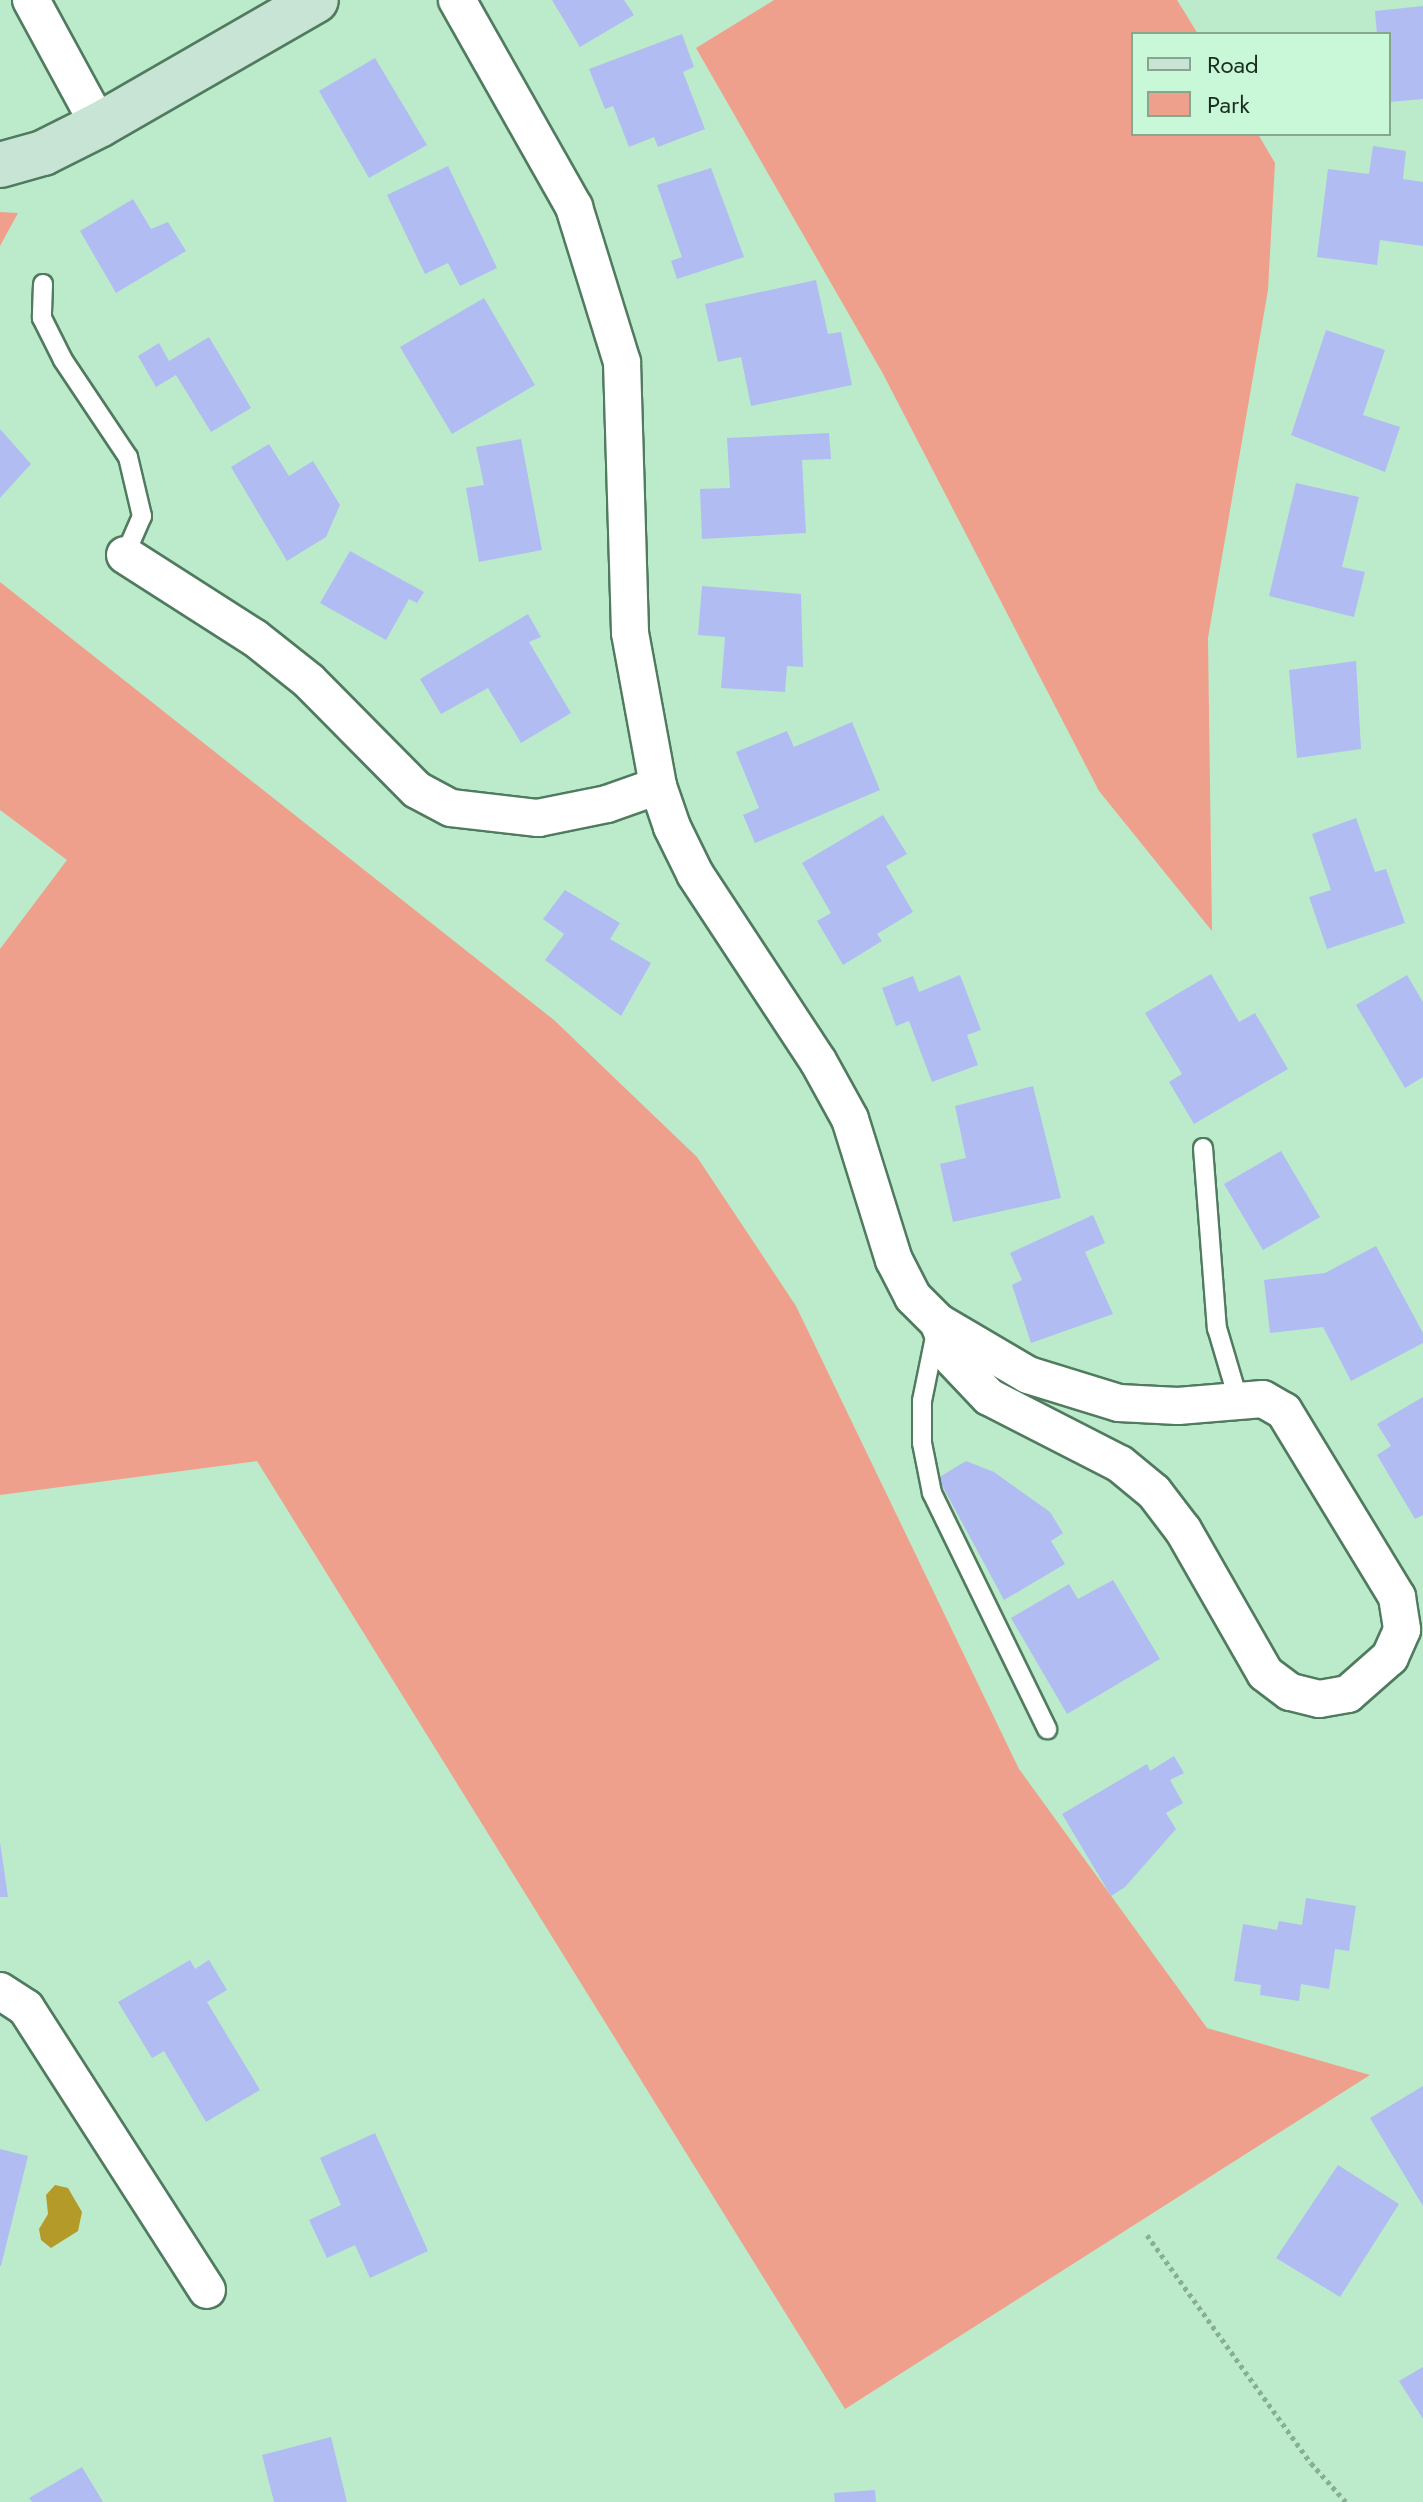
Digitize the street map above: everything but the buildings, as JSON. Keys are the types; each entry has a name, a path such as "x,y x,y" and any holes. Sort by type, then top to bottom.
{"main road":[{"path":"0,165 43,153 99,125 316,0"}],"street":[{"path":"31,0 99,125"},
{"path":"457,0 574,207 622,362 627,464 625,583 639,697 658,786 695,874 818,1061 850,1119 894,1260 913,1297 938,1322 1028,1375 1119,1403 1178,1406 1263,1399 1284,1411 1397,1597 1402,1630 1390,1657 1348,1694 1319,1699 1290,1692 1265,1673 1183,1530 1154,1492 1120,1464 989,1397 953,1359 938,1322"},
{"path":"125,555 255,638 309,681 417,790 451,808 538,818 607,804 658,786"},
{"path":"0,1991 26,2008 207,2290"}],"lane":[{"path":"43,284 42,318 132,469 142,516 125,555"},
{"path":"1203,1148 1217,1328 1238,1399"},
{"path":"938,1322 922,1401 922,1443 932,1493 1047,1729"}],"path":[{"path":"1147,2235 1311,2463 1346,2502"}],"green space":[{"path":"774,0 1177,0 1197,32 1131,32 1131,136 1259,136 1275,163 1268,290 1208,638 1212,931 1099,791 882,372 696,48"},
{"path":"0,212 18,213 0,246"},
{"path":"0,582 554,1020 697,1157 796,1306 1019,1769 1207,2028 1370,2075 845,2409 257,1461 0,1495 0,949 67,860 0,810"}],"shaded area":[{"path":"55,2185 68,2188 82,2212 78,2231 51,2248 41,2240 39,2229 48,2214 46,2195"}]}
